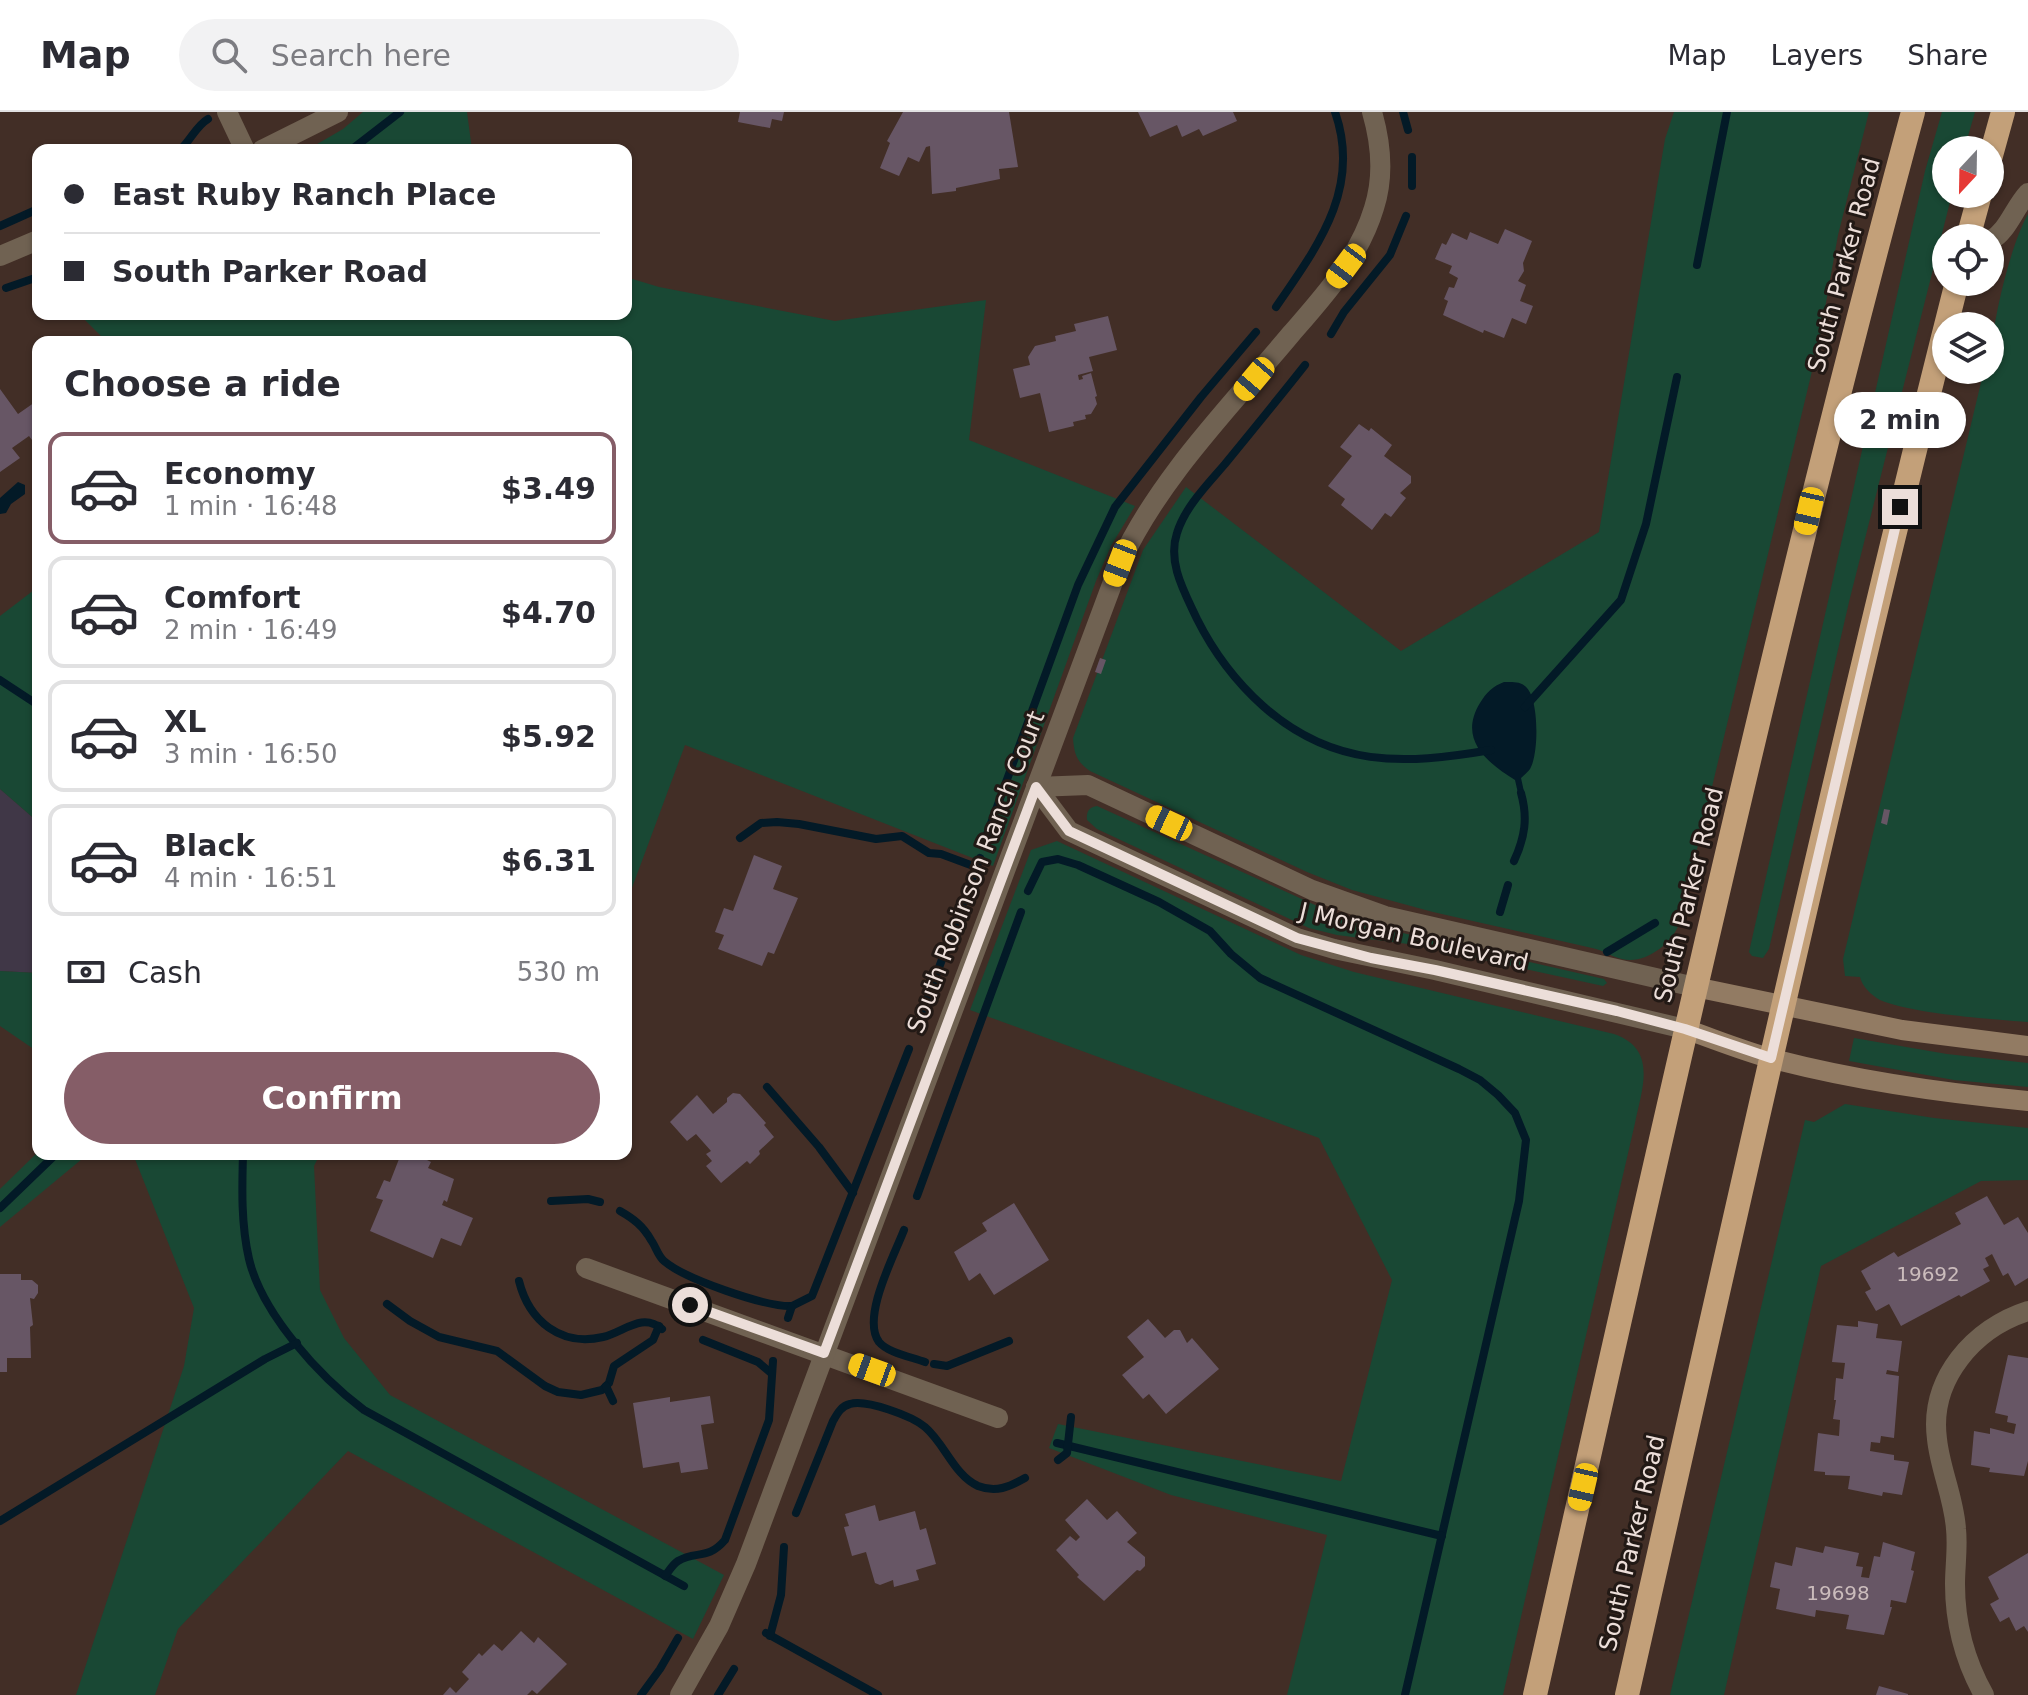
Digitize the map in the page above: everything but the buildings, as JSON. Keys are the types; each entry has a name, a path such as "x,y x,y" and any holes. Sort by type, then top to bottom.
{"highway":[{"name":"South Parker Road","path":"1535,1695 1695,987 1809,511 1913,112"},
{"path":"1996,136 2003,112"},
{"name":"South Parker Road","path":"1627,1695 1865,651 1954,296"}],"street":[{"path":"227,112 242,144"},
{"path":"274,144 338,112"},
{"name":"South Robinson Ranch Court","path":"680,1695 732,1599 1120,563 1145,515 1164,487 1328,291 1357,249 1375,207 1380,184 1380,147 1372,112"},
{"path":"2004,229 2028,193"},
{"path":"0,256 32,243"},
{"name":"J Morgan Boulevard","path":"1036,787 1088,785 1287,879 1338,901 1385,916 1695,987 1919,1033 2028,1046"},
{"name":"J Morgan Boulevard","path":"1036,787 1069,831 1297,938 1685,1029 1771,1058 1913,1088 2028,1101"},
{"path":"586,1268 998,1418"},
{"path":"1984,1695 1962,1641 1955,1590 1956,1523 1938,1446 1936,1417 1945,1383 1967,1348 1998,1322 2028,1311"}],"shaded area":[{"path":"0,789 32,817 32,973 0,971"}],"green space":[{"path":"363,112 467,112 471,144 317,144 343,129"},
{"path":"1674,112 1869,112 1838,235 1819,342 1679,924 1670,939 1648,956 1622,959 1596,949 1352,890 1086,768 1077,757 1073,738 1143,550 1186,487 1401,651 1599,532 1665,139"},
{"path":"1942,112 1975,112 1968,136 1935,136"},
{"path":"1932,147 1932,208 1948,208 1944,224 1932,224 1932,273 1849,602 1769,949 1763,958 1752,956 1749,952"},
{"path":"2028,214 2028,1022 1894,1005 1873,996 1860,977 1845,976 1843,959 1981,384 2004,384 2004,312 1998,312"},
{"path":"632,279 659,287 835,321 986,300 969,440 1135,506 1111,546 1096,581 993,866 685,745 632,888 632,336 101,336 85,320 632,320"},
{"path":"32,592 32,817 0,789 0,616"},
{"path":"1097,806 1337,915 1604,979 1607,983 1603,986 1416,945 1337,935 1309,928 1097,829 1087,817 1090,809"},
{"path":"1057,841 1301,955 1354,972 1614,1034 1637,1049 1644,1071 1641,1097 1503,1695 1287,1695 1327,1535 1171,1495 1049,1448 1058,1424 1341,1481 1392,1280 1319,1138 970,1010 1031,850"},
{"path":"0,971 32,973 32,1048 0,1026"},
{"path":"1854,1038 1947,1054 2028,1063 2028,1087 1954,1080 1849,1061"},
{"path":"1845,1104 2028,1128 2028,1180 1981,1181 1821,1266 1724,1695 1670,1695 1805,1120 1814,1122"},
{"path":"32,1158 81,1160 0,1227 0,1189"},
{"path":"135,1160 317,1160 314,1166 320,1290 344,1338 390,1395 724,1575 693,1639 348,1451 178,1629 155,1695 76,1695 184,1366 194,1308"}],"water":[{"path":"18,482 25,485 25,494 11,504 6,513 0,514 0,498"},
{"path":"1504,682 1519,683 1527,688 1536,715 1533,762 1521,778 1526,801 1520,802 1515,780 1485,757 1478,748 1472,728 1482,699"}],"waterway":[{"path":"359,144 400,112"},
{"path":"1276,307 1320,239 1339,192 1343,167 1342,140 1335,112"},
{"path":"1403,112 1408,130"},
{"path":"1697,265 1727,112"},
{"path":"185,144 208,119"},
{"path":"1412,157 1412,186"},
{"path":"0,226 32,212"},
{"path":"1331,334 1344,312 1390,255 1406,216"},
{"path":"6,288 32,279"},
{"path":"986,837 1078,585 1115,507 1256,332"},
{"path":"1305,365 1197,497 1181,523 1174,555 1183,588 1197,619 1243,687 1289,726 1316,741 1370,757 1399,759 1491,750"},
{"path":"1525,707 1621,600 1646,524 1677,377"},
{"path":"0,680 32,701"},
{"path":"1514,861 1524,827 1521,793"},
{"path":"740,838 761,823 777,822 876,839 902,836 929,853 941,854 976,867"},
{"path":"922,1013 980,858"},
{"path":"1028,891 1042,862 1058,859 1078,865 1159,902 1210,931 1260,978 1480,1080 1515,1113 1526,1140 1519,1201 1405,1695"},
{"path":"1500,912 1508,885"},
{"path":"917,1196 1021,912"},
{"path":"1607,952 1655,923"},
{"path":"788,1318 792,1306 812,1296 909,1049"},
{"path":"767,1087 819,1147 853,1193"},
{"path":"0,1208 50,1160"},
{"path":"243,1160 245,1233 256,1280 279,1322 329,1380 364,1410 684,1586"},
{"path":"551,1201 588,1199 600,1202"},
{"path":"620,1211 641,1227 662,1259 674,1268 745,1297 792,1306"},
{"path":"904,1230 876,1303 874,1331 879,1342 888,1349 925,1362"},
{"path":"519,1281 530,1308 549,1328 561,1334 574,1338 603,1337 647,1322 662,1329"},
{"path":"387,1304 439,1337 497,1351 545,1386 558,1392 581,1395 602,1390 609,1383 614,1366 653,1340 659,1326"},
{"path":"703,1340 758,1362 771,1373"},
{"path":"934,1364 947,1366 1009,1341"},
{"path":"0,1521 265,1359 297,1343"},
{"path":"665,1576 678,1561 713,1551 725,1540 769,1420 773,1361"},
{"path":"606,1386 613,1401"},
{"path":"796,1513 833,1421 842,1408 850,1404 877,1406 919,1423 932,1434 962,1475 978,1486 1002,1488 1025,1478"},
{"path":"1058,1460 1067,1453 1071,1417"},
{"path":"1057,1443 1442,1536"},
{"path":"770,1636 781,1595 784,1547"},
{"path":"766,1633 878,1695"},
{"path":"641,1695 678,1638"},
{"path":"718,1695 734,1669"}],"route":[{"path":"690,1305 824,1353 1036,787 1069,831 1297,938 1371,958 1617,1011 1685,1029 1771,1058 1900,507"}]}
